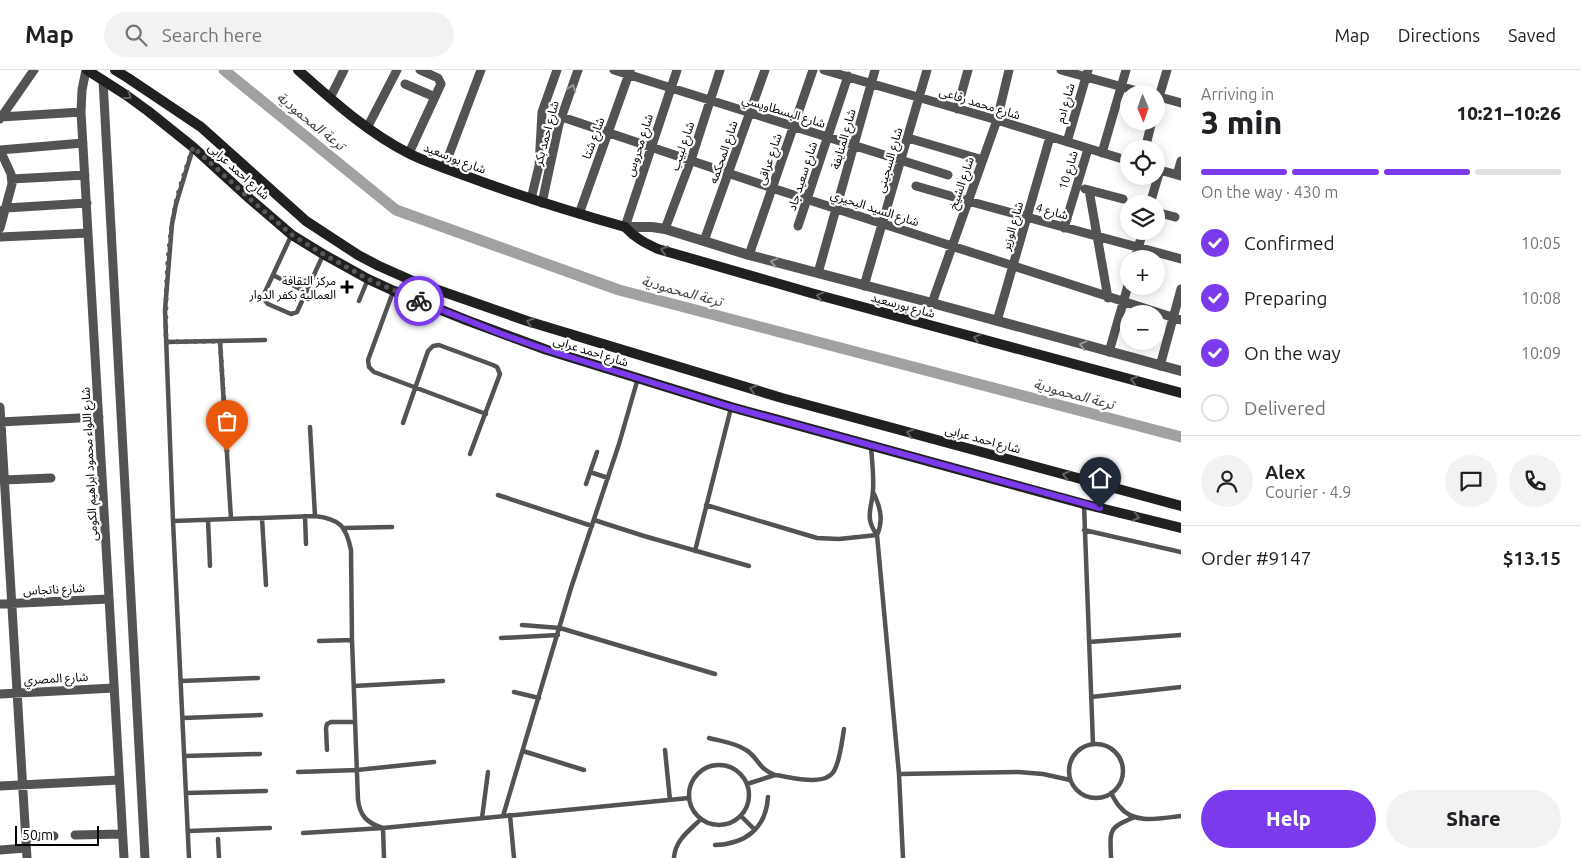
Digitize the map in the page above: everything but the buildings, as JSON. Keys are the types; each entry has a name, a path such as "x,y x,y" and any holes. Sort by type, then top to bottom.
{"main road":[{"name":"شارع احمد عرابى","path":"87,70 148,111 193,147 292,235 368,279 394,291 547,350 731,407 1084,504 1181,528"},
{"name":"شارع احمد عرابى","path":"114,70 201,127 306,221 358,255 415,282 528,321 782,398 1181,506"},
{"name":"شارع بورسعيد","path":"298,70 367,128 409,153 444,168 530,199 625,227 644,243 658,249 811,293 1181,393"},
{"path":"148,111 158,98"}],"street":[{"path":"1,118 34,70"},
{"name":"شارع اللواء محمود ابراهيم الكومى","path":"87,70 82,90 81,112 124,858"},
{"path":"330,98 344,70"},
{"path":"367,128 397,70"},
{"path":"409,153 440,86 440,81 420,70"},
{"name":"شارع احمد بكر","path":"530,199 539,166 543,106 557,70"},
{"name":"شارع احمد بكر","path":"542,203 560,120 578,70"},
{"name":"شارع البسطاويسي","path":"614,70 630,72 710,101 948,175"},
{"name":"شارع محروس","path":"625,227 677,70"},
{"name":"شارع لبيب","path":"666,230 720,70"},
{"name":"شارع المحكمه","path":"704,241 765,70"},
{"name":"شارع عراقى","path":"749,255 813,70"},
{"name":"شارع محمد رفاعى","path":"825,70 1120,158"},
{"name":"شارع المنايفة","path":"818,273 875,70"},
{"name":"شارع السجينى","path":"864,286 927,70"},
{"path":"958,109 968,70"},
{"name":"شارع الشيخ","path":"932,303 997,120 1009,70"},
{"path":"1061,70 1087,73 1120,86"},
{"path":"1121,85 1126,70"},
{"path":"1162,85 1167,70"},
{"path":"444,168 478,71"},
{"name":"شارع شتا","path":"579,214 630,72"},
{"name":"شارع ادم","path":"1067,142 1087,73"},
{"name":"شارع سعيد جاد","path":"798,226 848,76"},
{"path":"103,80 145,858"},
{"path":"405,84 435,98"},
{"path":"1102,153 1120,90"},
{"path":"1165,98 1181,103"},
{"path":"1,118 81,112"},
{"name":"شارع السيد البحيري","path":"541,122 560,120 608,132 772,188 1177,319"},
{"path":"541,137 556,138"},
{"name":"شارع الوزير","path":"997,321 1050,137"},
{"path":"908,138 983,160"},
{"path":"0,228 12,179 0,150 83,143"},
{"name":"شارع 10","path":"1064,228 1088,149"},
{"path":"1165,172 1179,176 1181,161"},
{"path":"12,179 85,174"},
{"name":"شارع 4","path":"916,186 968,202 1181,259"},
{"path":"1077,187 1120,198"},
{"path":"1089,190 1108,298"},
{"path":"3,210 86,204"},
{"path":"1165,214 1176,217"},
{"name":"شارع بورسعيد","path":"625,227 639,226 666,230 749,255 932,303 1181,372"},
{"path":"0,237 88,233"},
{"path":"1138,248 1140,240"},
{"path":"1160,366 1177,319 1181,289"},
{"path":"1109,352 1125,295"},
{"path":"0,408 27,853 0,850"},
{"path":"0,422 99,417"},
{"path":"4,480 51,478"},
{"name":"شارع ناتجاس","path":"0,604 109,598"},
{"name":"شارع المصري","path":"0,694 114,688"},
{"path":"0,786 119,780"},
{"path":"75,835 122,834"},
{"path":"26,837 54,836"}],"lane":[{"path":"189,858 172,521 165,310 172,224 193,147"},
{"path":"292,235 264,295 268,304 293,314 297,312 323,254"},
{"path":"273,275 306,292"},
{"path":"359,301 368,279"},
{"path":"394,291 368,364 369,367 374,372 486,414"},
{"path":"166,342 265,340"},
{"path":"220,341 231,519"},
{"path":"403,423 428,352 433,346 439,346 493,365 500,370 500,374 470,454"},
{"path":"504,816 571,588 608,478 638,378"},
{"path":"695,551 731,407"},
{"path":"310,427 315,516"},
{"path":"871,445 873,491 870,521 876,536 898,774 903,858"},
{"path":"586,484 597,452"},
{"path":"590,472 608,478"},
{"path":"873,491 880,510 881,520 876,536"},
{"path":"498,495 749,566"},
{"path":"1084,504 1093,744"},
{"path":"706,505 817,538 839,539 876,536"},
{"path":"305,516 306,544"},
{"path":"172,521 315,516 335,521 344,528 351,550 352,640 359,810 364,819 373,825 383,828"},
{"path":"262,518 266,585"},
{"path":"208,520 210,566"},
{"path":"344,528 392,527"},
{"path":"1084,530 1181,552"},
{"path":"522,625 560,628 715,674"},
{"path":"501,638 558,635"},
{"path":"1089,642 1181,635"},
{"path":"319,641 352,640"},
{"path":"180,680 258,678"},
{"path":"354,686 443,681"},
{"path":"1091,697 1181,687"},
{"path":"514,692 539,698"},
{"path":"183,718 261,715"},
{"path":"327,750 327,724 330,722 355,722"},
{"path":"709,738 744,748 763,769 775,775 814,780 829,777 835,768 844,729"},
{"path":"1093,744 1102,744 1117,754 1123,770 1122,779 1117,787 1111,793 1096,798 1080,793 1070,780 1068,772 1072,756 1085,746 1093,744"},
{"path":"665,750 670,800"},
{"path":"523,751 584,770"},
{"path":"185,756 260,754"},
{"path":"298,772 357,770 434,762"},
{"path":"723,764 736,769 746,778 748,784 750,791 748,804 741,816 732,822 722,825 711,824 701,819 693,810 689,798 691,784 698,773 709,766 723,764"},
{"path":"482,818 488,772"},
{"path":"898,774 1018,772 1043,774 1070,780"},
{"path":"748,784 775,775"},
{"path":"186,793 266,791"},
{"path":"1111,793 1120,808 1135,817 1144,819 1181,816"},
{"path":"715,845 736,842 755,830 764,815 768,796"},
{"path":"303,833 383,828 689,798"},
{"path":"510,815 514,858"},
{"path":"741,816 755,830"},
{"path":"1111,858 1111,831 1119,824 1135,817"},
{"path":"674,858 679,841 701,819"},
{"path":"188,832 270,828"},
{"path":"383,828 384,858"},
{"path":"218,839 219,858"}],"waterway":[{"name":"ترعة المحمودية","path":"224,70 396,210 619,290 1181,437"}],"way so far":[{"path":"227,451 220,341 166,342 165,310 172,224 193,147 292,235 368,279 419,301"}],"place":[{"name":"مركز الثقافة العمالية بكفر الدوار","path":"347,287"}],"route":[{"path":"419,301 547,350 731,407 1100,508"}]}
